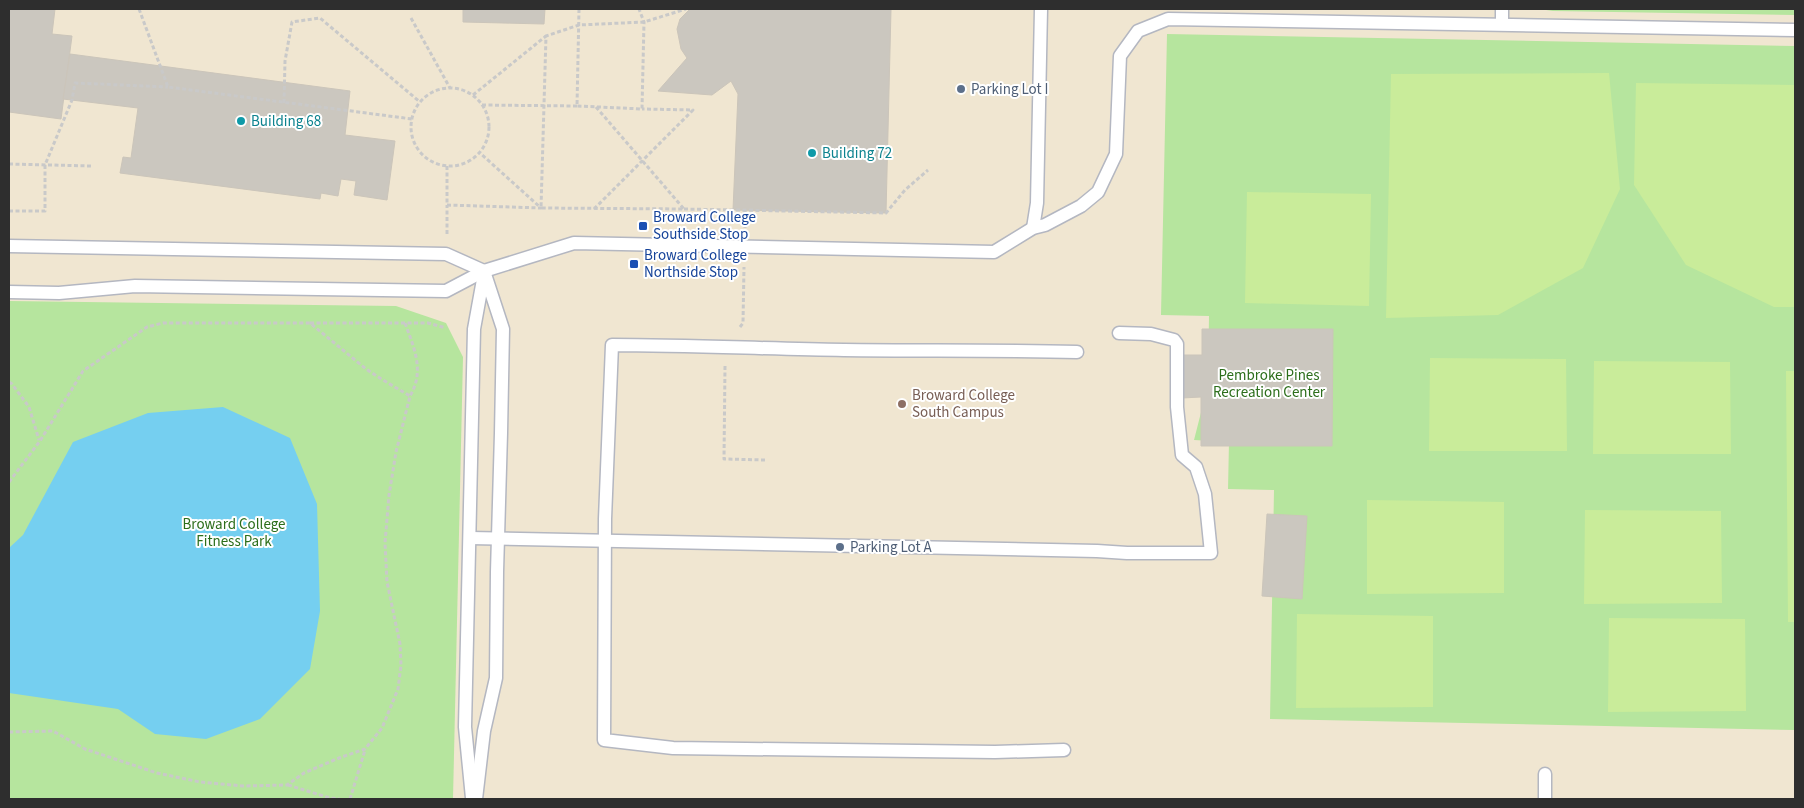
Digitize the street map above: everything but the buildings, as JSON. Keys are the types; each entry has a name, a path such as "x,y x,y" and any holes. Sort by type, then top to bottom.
{"lane":[{"path":"1034,228 1037,203 1042,9"},
{"path":"1502,9 1502,24"},
{"path":"9,292 59,293 135,286 446,291 484,271 574,243 994,252 1034,228 1045,225 1081,206 1098,192 1116,154 1120,56 1138,31 1168,19 1795,30"},
{"path":"9,246 446,254 484,271 503,329 496,678 484,731 476,799"},
{"path":"472,799 466,727 474,329 484,271"},
{"path":"470,538 1097,550 1127,553 1211,553 1205,494 1196,467 1182,456 1177,407 1177,344 1174,340 1151,334 1119,333"},
{"path":"1064,750 995,752 673,748 604,740 605,542 612,345 844,350 1077,352"},
{"path":"1545,774 1545,799"}],"path":[{"path":"139,9 168,87"},
{"path":"577,106 579,9"},
{"path":"639,9 644,22 642,109"},
{"path":"473,95 546,36 579,25 644,22 686,9"},
{"path":"284,103 285,61 292,22 320,18 420,102"},
{"path":"411,18 450,88"},
{"path":"542,208 546,36"},
{"path":"9,211 45,211 45,165 72,100 75,83 168,87 412,119"},
{"path":"450,88 462,90 473,95 482,105 488,116 489,129 486,142 480,153 471,161 460,165 447,166 435,163 423,156 415,146 411,132 412,119 420,102 439,90 450,88"},
{"path":"482,105 693,110 594,210"},
{"path":"596,107 684,210"},
{"path":"480,153 542,208"},
{"path":"9,164 91,166"},
{"path":"447,166 447,238"},
{"path":"447,205 594,210 886,214 904,190 928,170"},
{"path":"310,322 366,369 410,396"},
{"path":"9,482 40,441 83,371 147,328 162,323 310,322 428,323 446,328"},
{"path":"350,799 365,749 382,728 398,689 401,665 400,644 387,582 385,543 389,495 396,452 410,396 416,386 418,377 418,365 405,323"},
{"path":"743,323 726,346 724,459 766,460"},
{"path":"9,382 28,407 40,441"},
{"path":"9,732 53,731 85,749 157,773 200,782 242,786 288,785 330,798 340,799"},
{"path":"288,785 304,773 365,749"}],"shaded area":[{"name":"Broward College South Campus","path":"9,9 1795,9 1795,799 9,799"}],"green space":[{"path":"1539,9 1795,9 1795,15 1553,11"},
{"name":"Pembroke Pines Recreation Center","path":"1167,34 1795,46 1795,730 1270,719 1274,490 1228,489 1229,442 1194,440 1208,385 1209,316 1161,315"},
{"path":"1609,73 1620,189 1583,268 1498,315 1386,318 1391,74"},
{"path":"1636,83 1795,85 1795,307 1774,307 1686,265 1634,185"},
{"path":"1247,192 1371,194 1369,306 1245,303"},
{"name":"Broward College Fitness Park","path":"9,301 396,306 446,323 463,357 453,799 9,799"},
{"path":"1430,358 1566,359 1567,451 1429,451"},
{"path":"1594,361 1730,362 1731,454 1593,454"},
{"path":"1786,371 1795,371 1795,622 1788,622"},
{"path":"1367,500 1504,502 1504,593 1367,594"},
{"path":"1585,510 1721,511 1722,603 1584,604"},
{"path":"1297,614 1433,616 1433,707 1296,708"},
{"path":"1609,618 1745,619 1746,711 1608,712"}],"water":[{"path":"223,407 290,438 317,504 320,611 310,669 260,719 206,739 155,734 118,709 9,693 9,548 23,535 73,442 148,413"}],"place":[{"name":"Parking Lot I","path":"961,89"},
{"name":"Building 68","path":"241,121"},
{"name":"Building 72","path":"812,153"},
{"name":"Broward College Southside Stop","path":"643,226"},
{"name":"Broward College Northside Stop","path":"634,264"},
{"name":"Broward College South Campus","path":"902,404"},
{"name":"Parking Lot A","path":"840,547"}]}
